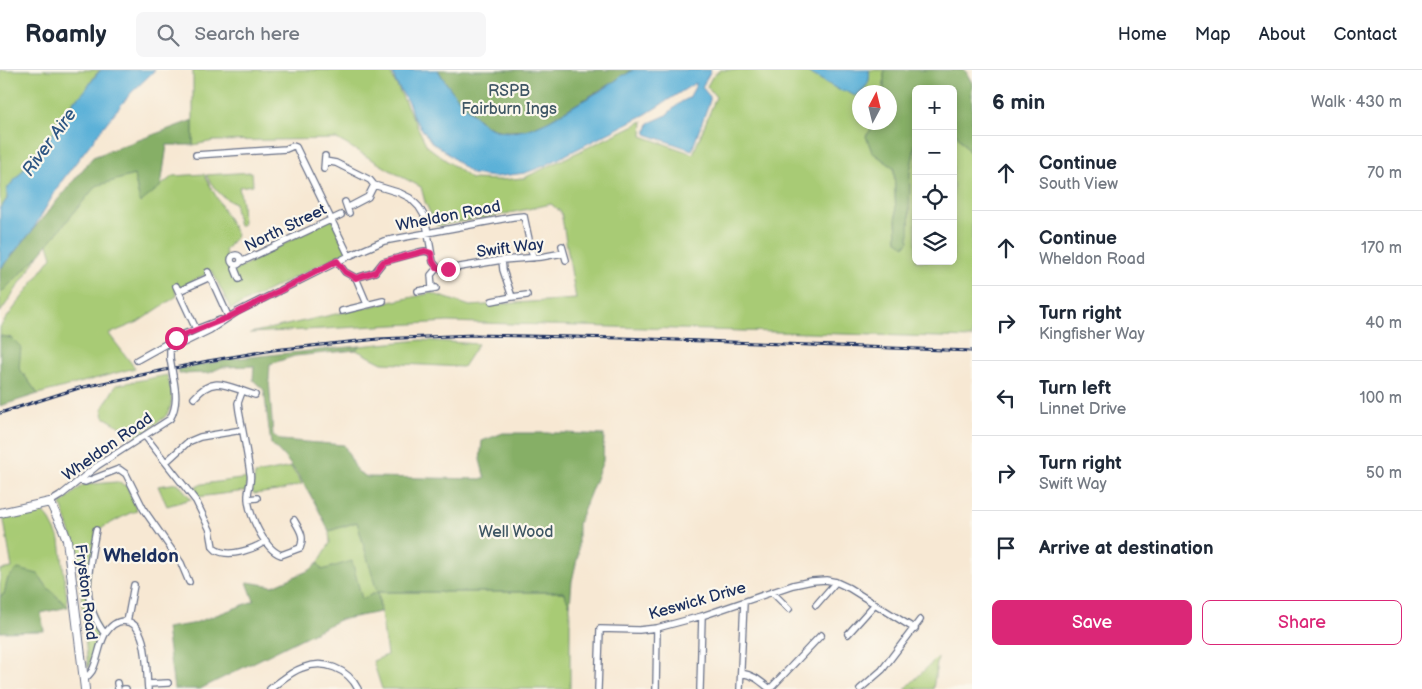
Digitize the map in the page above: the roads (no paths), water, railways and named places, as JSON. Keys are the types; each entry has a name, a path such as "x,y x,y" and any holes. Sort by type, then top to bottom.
{"street":[{"path":"196,155 296,147 349,256"},
{"path":"324,169 325,159 370,180 374,185 410,198 419,207 425,217 433,262 437,268 431,275 434,288 418,291"},
{"path":"347,208 368,197 374,185"},
{"name":"North Street","path":"239,279 235,269 238,263 341,215"},
{"name":"Wheldon Road","path":"0,513 50,502 79,480 170,419 173,413 176,391 170,350 210,330 228,317 337,261 384,241 524,216 533,258"},
{"path":"562,246 566,260"},
{"path":"356,278 375,272 383,262 419,252 431,253"},
{"name":"Swift Way","path":"437,268 448,269 563,253"},
{"path":"502,260 503,270 512,297"},
{"path":"337,261 345,272 356,278 367,304"},
{"path":"137,360 164,343 228,317 209,274 178,289 196,329"},
{"path":"492,300 527,295"},
{"path":"342,311 384,301"},
{"path":"203,379 206,386"},
{"path":"194,398 206,386 215,384 255,395"},
{"path":"242,392 238,402 251,475 248,499 252,517 266,540 276,553 281,555 300,548 303,541 294,520"},
{"path":"166,462 194,439 242,430"},
{"path":"145,436 196,501 210,530 213,547 216,550 227,553 250,548 266,540"},
{"path":"79,480 85,482 119,469 126,474 144,510 181,563 189,582"},
{"path":"248,499 257,498"},
{"name":"Fryston Road","path":"50,502 67,540 85,689"},
{"name":"Fryston Road","path":"96,530 88,572 88,590 92,612 105,634"},
{"name":"Keswick Drive","path":"598,689 600,629 639,630 657,628 702,616 772,592 812,581 826,580 836,582 915,629"},
{"path":"816,605 836,582"},
{"path":"127,622 134,585"},
{"name":"Keswick Drive","path":"772,592 789,609"},
{"path":"740,689 744,602"},
{"path":"848,634 875,604"},
{"path":"700,689 702,616"},
{"path":"860,689 882,670 920,620"},
{"path":"84,680 92,671 105,634 118,622 127,622 131,623 141,632 148,687 168,683"},
{"path":"656,689 657,628"},
{"path":"741,674 749,674 757,678 770,689 821,635"},
{"path":"270,689 302,667 316,665 331,666 344,672 354,681 358,689"}],"water":[{"name":"River Aire","path":"101,70 155,70 131,93 107,122 61,182 32,231 0,269 0,209 7,199 7,189 34,157 39,156 38,150 41,143 50,138 67,114 73,114 74,100 82,94"},
{"path":"392,70 438,70 453,92 471,112 486,126 500,131 523,130 546,122 633,70 711,70 702,87 710,97 710,100 692,150 646,134 649,123 665,116 681,102 689,98 696,85 695,83 646,114 544,166 525,173 494,177 472,174 441,148 433,144 413,117 409,104 396,83"},
{"path":"804,70 869,70 869,79 866,85 852,85 852,94 839,90"}],"railway":[{"path":"0,413 79,388 208,361 273,350 378,339 473,335 622,338 972,351"}],"district":[{"name":"Wheldon","path":"141,555"}],"park label":[{"name":"RSPB Fairburn Ings","path":"509,99"},
{"name":"Well Wood","path":"516,531"}]}
